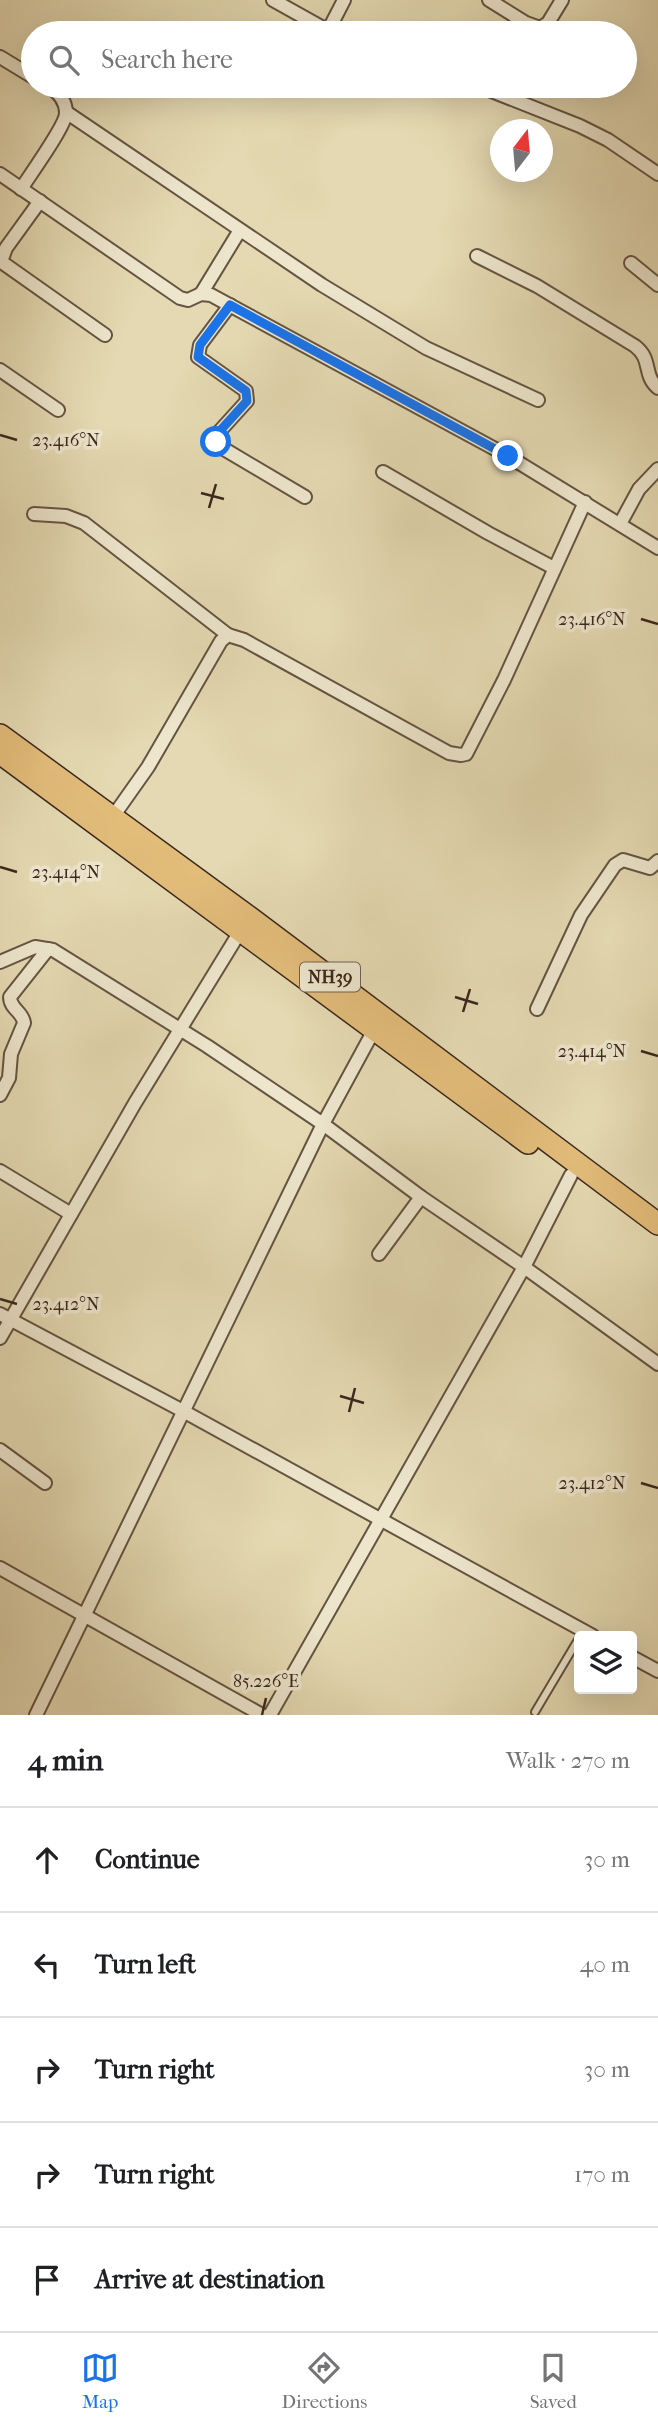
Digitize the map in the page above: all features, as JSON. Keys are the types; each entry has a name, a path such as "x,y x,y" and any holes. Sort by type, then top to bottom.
{"highway":[{"name":"NH39","path":"0,734 326,974 658,1224"},
{"name":"NH39","path":"0,753 658,1242"}],"street":[{"path":"273,0 310,21"},
{"path":"335,21 344,0"},
{"path":"489,0 523,21"},
{"path":"549,21 562,0"},
{"path":"0,57 21,70"},
{"path":"21,188 65,119 62,98"},
{"path":"509,98 608,140 658,174"},
{"path":"66,112 322,285 426,348 538,400"},
{"path":"0,174 180,298 188,300 201,294 211,295 426,410 585,502 658,548"},
{"path":"40,201 1,256 2,259 8,268 105,335"},
{"path":"201,294 240,230"},
{"path":"477,256 537,286 635,346 645,356 650,381 658,388"},
{"path":"631,263 658,285"},
{"path":"230,305 200,345 198,357 246,391 247,401 218,433 216,442 305,497"},
{"path":"0,370 58,410"},
{"path":"620,524 639,489 652,485 658,469"},
{"path":"383,472 554,568"},
{"path":"34,514 66,516 84,523 228,635 244,640 449,753 461,755 470,748 498,691 585,502"},
{"path":"113,818 148,767 221,641 228,635"},
{"path":"537,1009 581,915 614,865 622,860 650,868 658,861"},
{"path":"0,1338 5,1317 71,1213 241,930"},
{"path":"0,962 27,949 48,949 207,1046 323,1124 421,1197 524,1267 658,1364"},
{"path":"0,1095 9,1078 11,1054 24,1023 24,1018 12,1006 10,997 48,949"},
{"path":"36,1715 323,1124 374,1030"},
{"path":"0,1171 71,1213"},
{"path":"270,1715 524,1267 571,1175"},
{"path":"379,1254 421,1197"},
{"path":"5,1317 183,1411 577,1631"},
{"path":"0,1450 45,1483"},
{"path":"0,1568 262,1715"},
{"path":"637,1660 658,1671"}],"lane":[{"path":"535,1712 574,1651"}],"route":[{"path":"216,442 218,433 245,405 247,396 246,391 201,361 198,351 206,335 230,305 508,456"}]}
